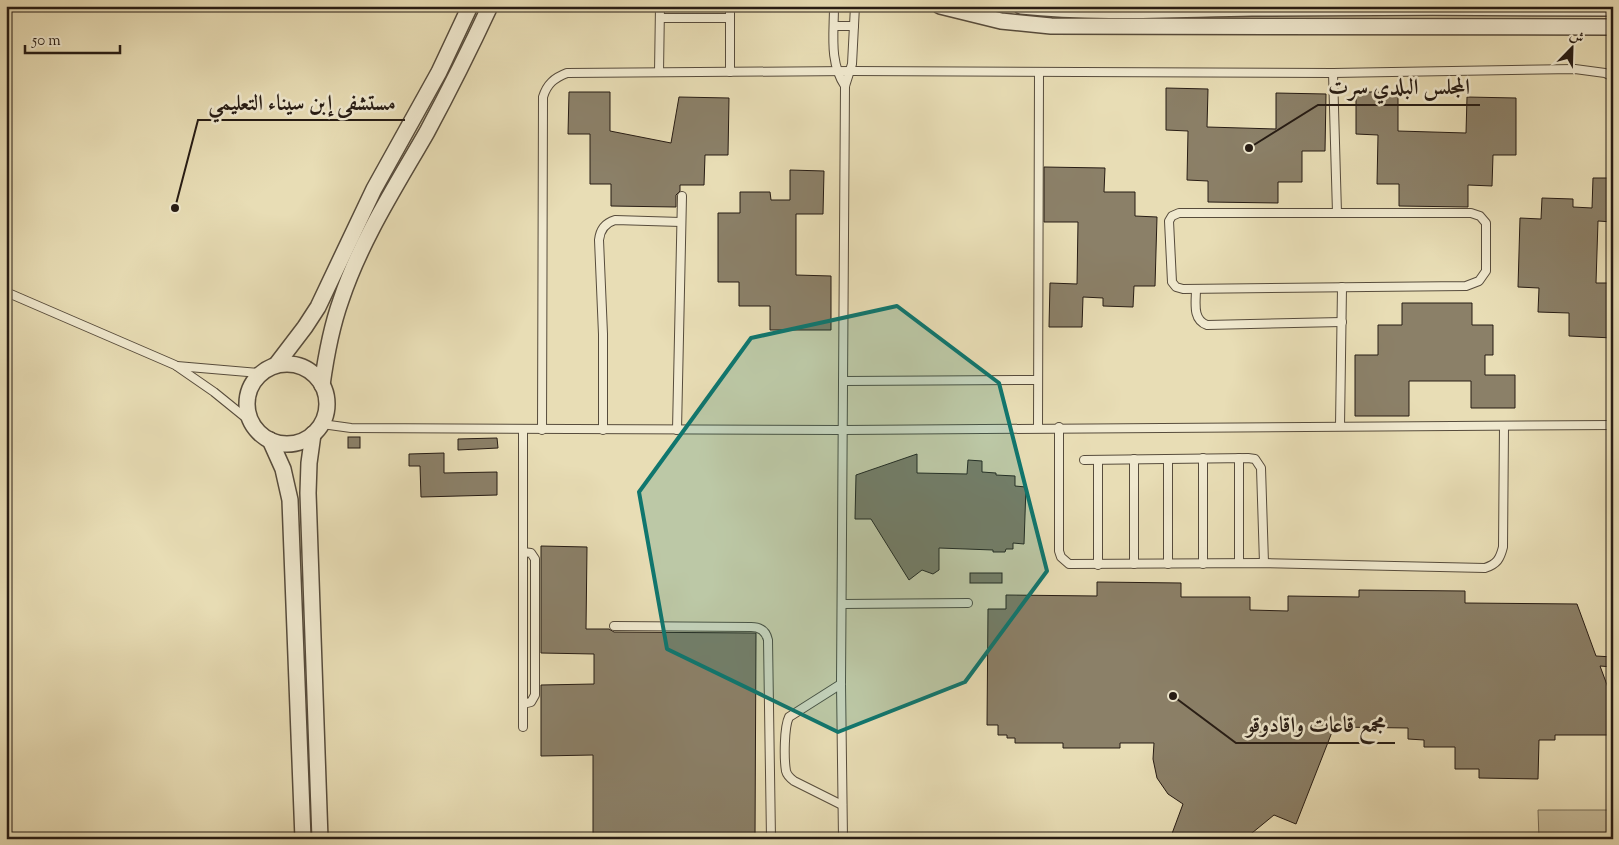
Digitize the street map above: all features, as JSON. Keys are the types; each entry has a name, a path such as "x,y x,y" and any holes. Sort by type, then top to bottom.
{"street":[{"path":"276,365 301,334 318,307 374,189 435,79 470,6"},
{"path":"322,385 331,334 349,279 374,227 448,92 490,6"},
{"path":"940,6 1001,21 1051,26 1613,27"},
{"path":"1021,6 1050,9 1107,10 1437,6 1613,8"},
{"path":"317,429 297,442 279,443 263,436 251,422 248,414 247,396 260,373 276,365 294,364 303,367 311,372 322,385 327,400 327,409 317,429 309,463 308,492 320,839"},
{"path":"270,440 283,469 290,500 303,839"}],"lane":[{"path":"659,72 660,6"},
{"path":"730,6 730,72"},
{"path":"834,6 834,58 837,72 845,86"},
{"path":"843,839 841,684 845,86 853,57 855,6"},
{"path":"660,18 730,18"},
{"path":"834,26 854,26"},
{"path":"542,430 543,97 551,82 558,76 567,73 1333,73 1575,69 1605,73 1613,78"},
{"path":"1038,428 1039,72"},
{"path":"1333,73 1337,213"},
{"path":"678,430 682,196"},
{"path":"1179,213 1471,213 1480,216 1486,223 1486,271 1479,280 1466,286 1342,287 1183,289 1176,287 1172,282 1169,221 1172,216 1179,213"},
{"path":"603,430 603,334 599,240 601,231 606,224 615,220 681,222"},
{"path":"1340,426 1342,287"},
{"path":"1196,289 1197,316 1200,322 1207,325 1342,322"},
{"path":"6,292 175,365 214,392 251,422"},
{"path":"175,365 260,373"},
{"path":"843,380 1038,380"},
{"path":"317,429 843,430 1060,427 1613,425"},
{"path":"1060,427 1060,554 1066,562 1072,565 1264,563 1485,568 1492,565 1500,557 1503,547 1504,426"},
{"path":"523,429 523,728"},
{"path":"1203,458 1203,564"},
{"path":"1239,458 1239,563"},
{"path":"1134,459 1134,564"},
{"path":"1168,459 1168,564"},
{"path":"1084,460 1255,459 1261,468 1264,563"},
{"path":"1098,460 1098,565"},
{"path":"523,552 531,553 535,559 536,695 531,702 523,704"},
{"path":"842,604 968,604"},
{"path":"614,626 751,627 763,630 768,640 771,839"},
{"path":"841,684 789,717 786,722 785,751 786,771 789,777 842,805"},
{"path":"770,750 785,751"}],"highlighted area":[{"path":"897,306 999,383 1047,571 965,682 838,732 667,649 639,492 751,338"}],"shaded area":[{"path":"1538,810 1613,810 1613,839 1539,839"}],"building":[{"path":"1166,88 1208,89 1207,127 1276,129 1276,93 1326,94 1325,151 1302,151 1302,182 1278,182 1278,203 1208,202 1208,181 1187,180 1188,131 1166,130"},
{"path":"569,92 610,92 610,131 671,143 679,97 729,98 728,155 705,155 704,185 680,185 680,191 676,195 676,207 611,206 611,184 590,184 590,134 568,134"},
{"path":"1356,92 1398,92 1398,131 1466,133 1467,97 1516,98 1516,155 1493,155 1492,186 1468,185 1468,207 1399,206 1399,184 1377,184 1378,135 1356,134"},
{"path":"1044,167 1105,168 1104,192 1135,192 1135,216 1157,217 1155,286 1134,286 1133,307 1103,306 1103,298 1083,297 1082,327 1049,327 1050,283 1077,284 1078,222 1044,222"},
{"path":"790,170 824,171 823,214 796,214 796,275 831,276 831,330 770,330 770,306 739,306 739,282 718,282 718,213 740,213 740,192 770,192 771,200 790,200"},
{"path":"1593,178 1613,178 1613,222 1598,221 1596,283 1613,283 1613,338 1569,336 1569,313 1538,312 1539,288 1518,287 1520,218 1541,219 1542,198 1573,199 1573,207 1592,208"},
{"path":"1402,303 1472,303 1472,325 1493,325 1493,355 1485,355 1485,375 1515,375 1515,408 1471,408 1471,381 1409,381 1409,416 1355,416 1355,355 1378,355 1378,325 1402,325"},
{"path":"348,437 360,437 360,448 348,448"},
{"path":"497,438 498,448 458,450 458,439"},
{"path":"444,453 444,473 497,472 497,495 421,497 420,466 409,466 409,454"},
{"path":"917,454 917,473 967,474 968,460 982,461 982,472 1015,476 1015,486 1026,487 1024,544 1013,543 1013,549 1006,549 1005,552 939,548 939,570 933,574 922,570 909,580 871,519 855,519 856,475"},
{"path":"541,546 587,547 586,629 609,629 614,632 756,633 755,839 593,839 593,755 541,756 541,685 594,684 594,654 541,653"},
{"path":"970,573 1002,573 1002,583 970,583"},
{"path":"1097,582 1181,583 1181,597 1250,597 1250,610 1288,611 1288,596 1359,597 1359,590 1465,591 1465,603 1577,604 1596,656 1613,657 1613,667 1600,666 1613,701 1613,735 1555,735 1555,740 1539,740 1538,779 1479,778 1479,769 1455,769 1455,747 1424,747 1424,740 1408,739 1408,728 1334,727 1296,824 1274,815 1252,833 1241,839 1170,839 1183,804 1168,794 1157,778 1153,759 1154,743 1120,743 1120,748 1063,748 1063,743 1015,743 1015,738 1007,738 1007,735 998,735 998,725 987,725 988,609 1006,609 1006,595 1097,596"}],"place":[{"name":"المجلس البلدي سرت","path":"1249,148"},
{"name":"مستشفى إبن سيناء التعليمي","path":"175,208"},
{"name":"مجمع قاعات واقادوقو","path":"1173,696"}]}
